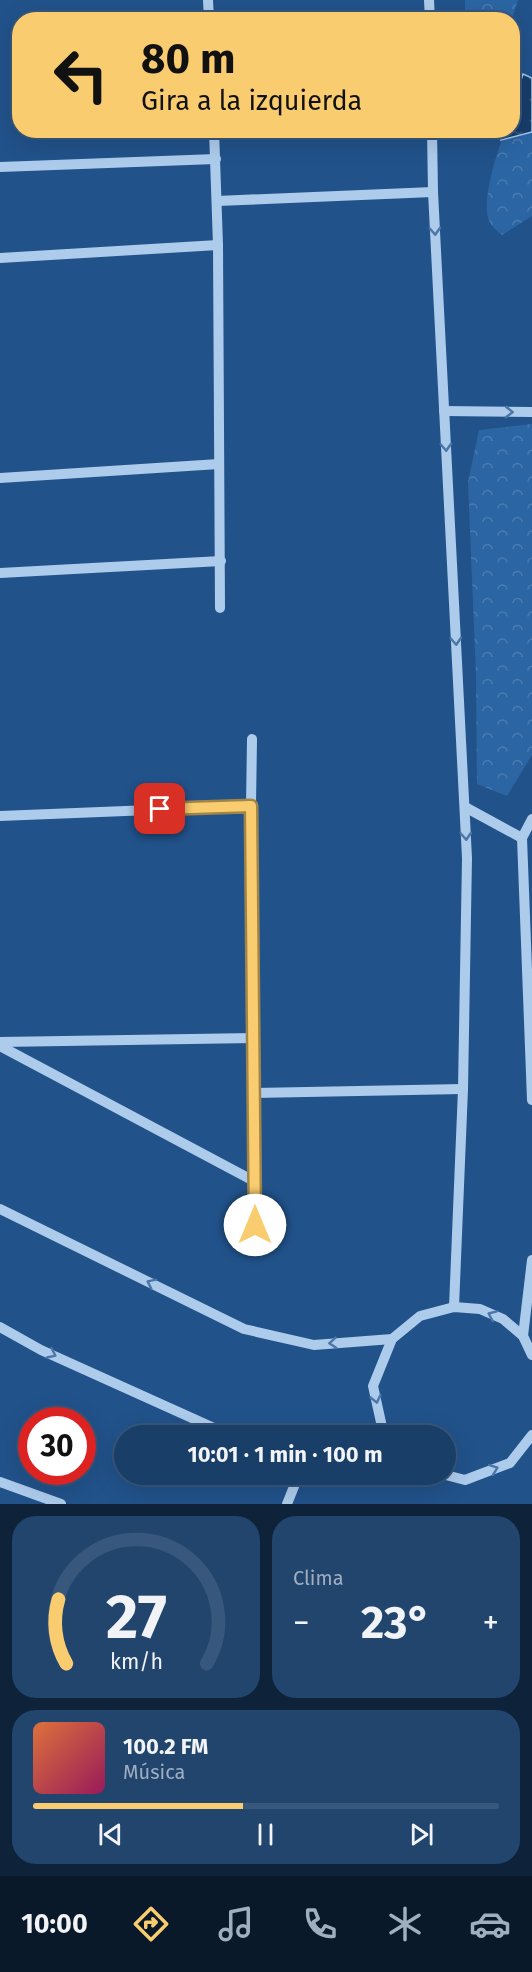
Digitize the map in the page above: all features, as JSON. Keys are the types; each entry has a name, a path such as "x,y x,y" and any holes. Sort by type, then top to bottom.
{"street":[{"path":"215,138 218,245 220,608"},
{"path":"432,138 467,858 464,1089 454,1307"},
{"path":"0,166 216,159"},
{"path":"217,201 433,192"},
{"path":"0,258 218,245"},
{"path":"444,411 532,412"},
{"path":"0,478 219,464"},
{"path":"0,573 221,561"},
{"path":"252,739 255,1247"},
{"path":"0,816 251,806"},
{"path":"465,807 522,838"},
{"path":"532,819 522,838 532,1100"},
{"path":"0,1044 254,1038"},
{"path":"0,1044 254,1181"},
{"path":"254,1093 464,1089"},
{"path":"0,1209 244,1329 314,1345 392,1339"},
{"path":"523,1335 532,1260"},
{"path":"382,1425 373,1386 392,1339 420,1316 454,1307 480,1310 503,1319 523,1335 532,1355"},
{"path":"0,1327 41,1350 207,1425"},
{"path":"456,1478 465,1480 510,1463 532,1435"},
{"path":"0,1482 61,1504"},
{"path":"287,1504 295,1485"}],"green space":[{"path":"465,0 518,0 514,12 465,12"},
{"path":"523,74 532,78 532,216 502,235 492,226 488,217 488,193 503,138 520,138 520,83"},
{"path":"532,424 532,755 507,796 477,784 476,676 468,482 479,430"}],"water":[{"path":"523,74 532,78 532,132 520,135 520,83"}],"route":[{"path":"160,809 251,806 255,1225"}]}
